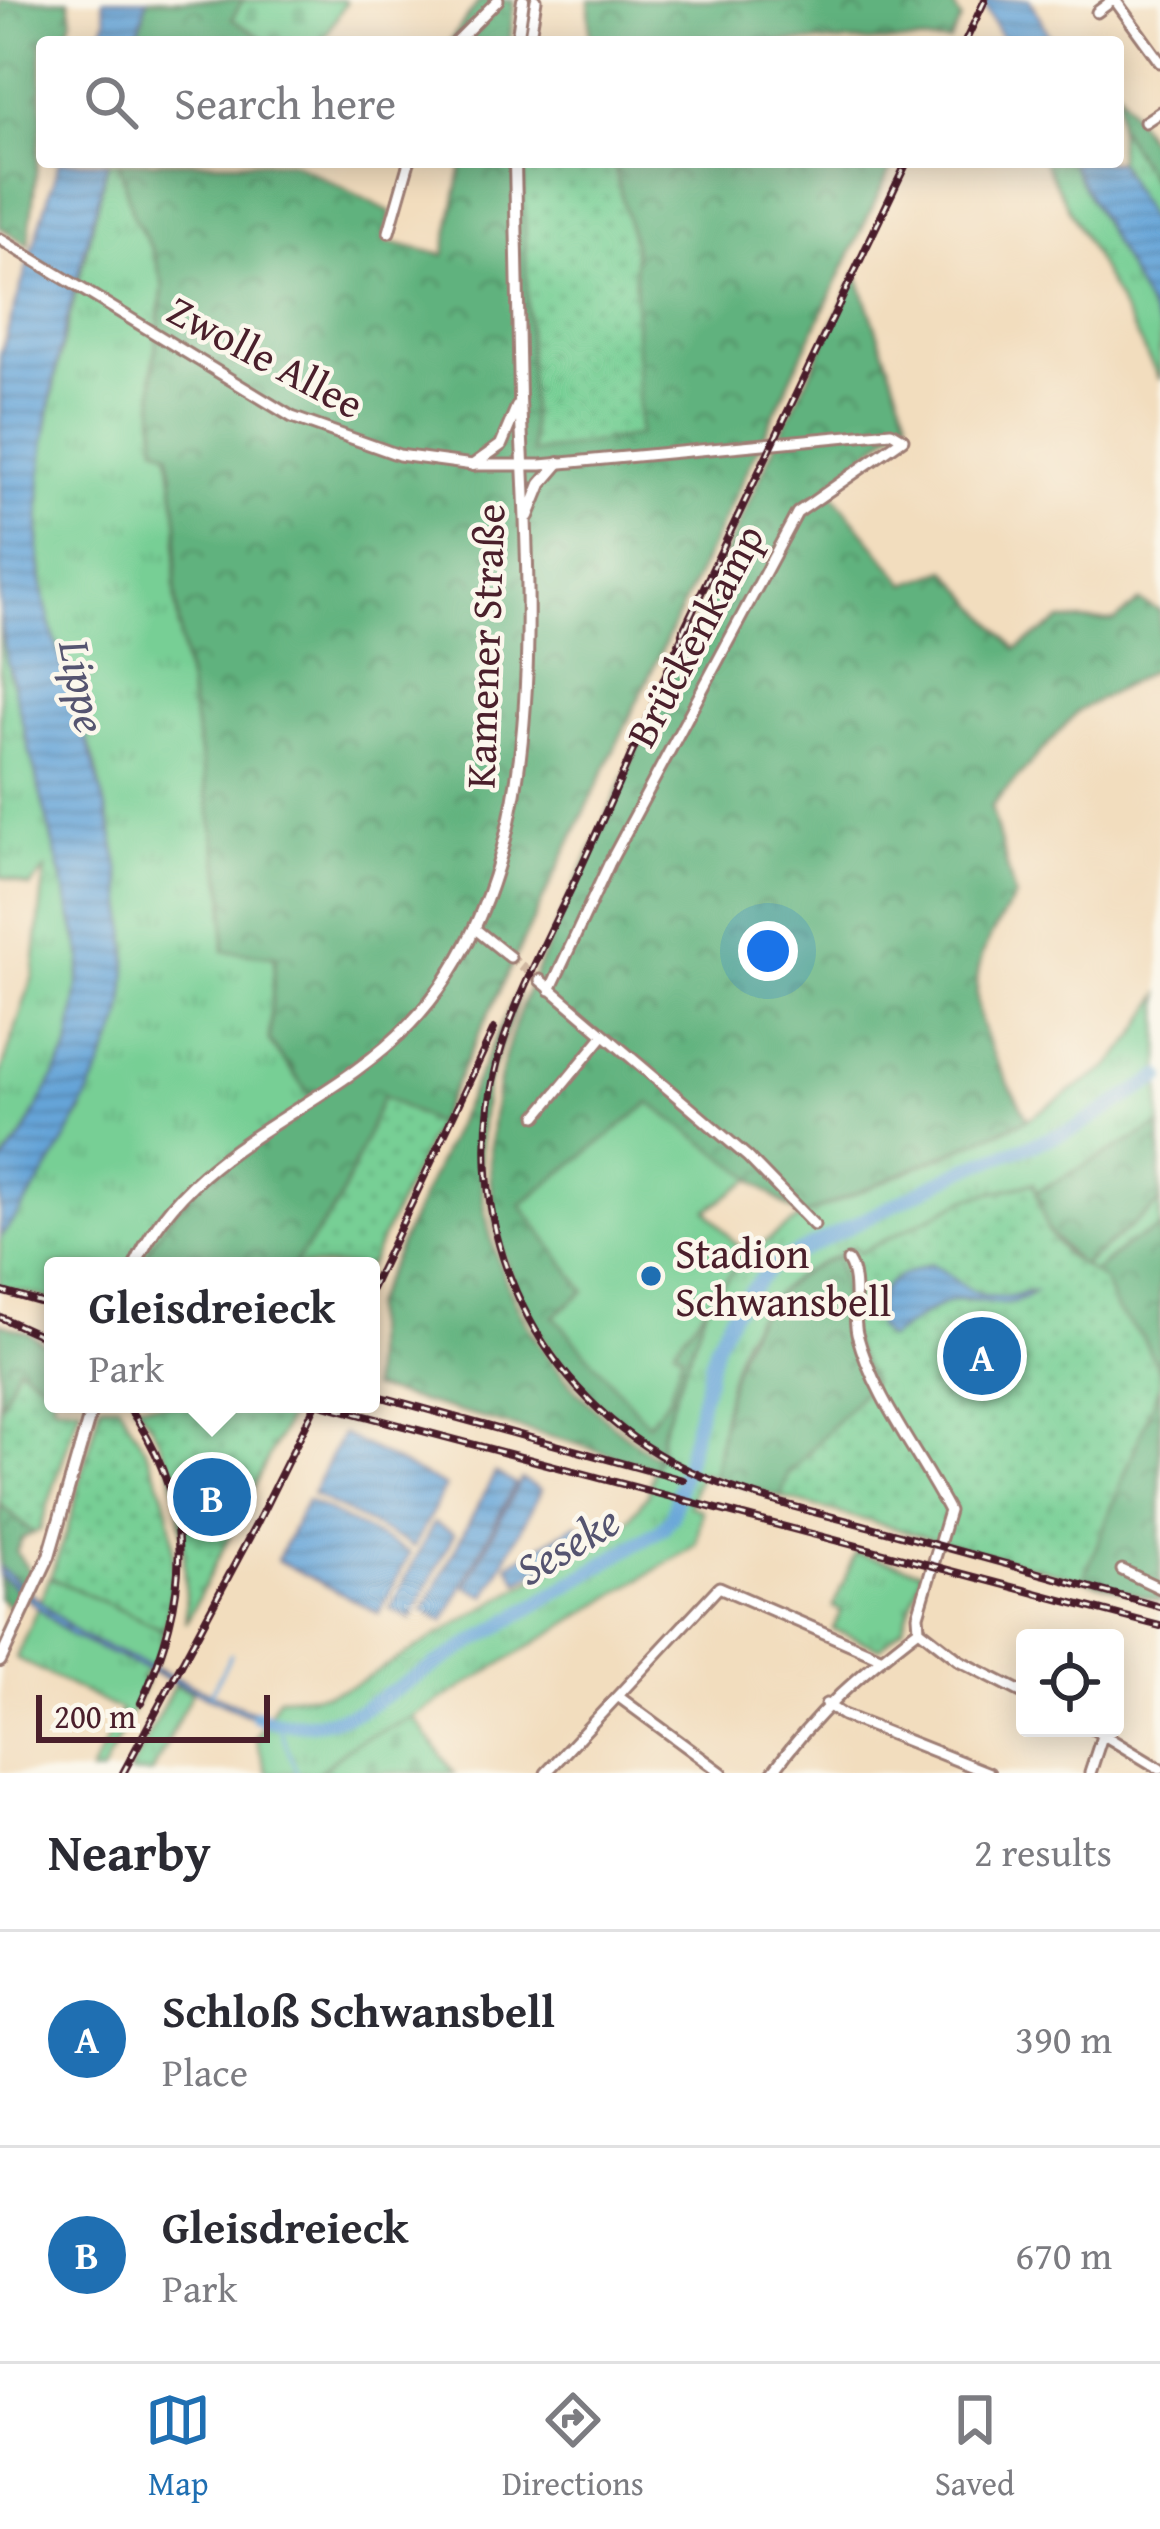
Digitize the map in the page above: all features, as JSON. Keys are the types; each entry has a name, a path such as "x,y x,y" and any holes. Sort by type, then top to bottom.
{"main road":[{"path":"519,36 523,0"},
{"name":"Kamener Straße","path":"141,1257 169,1211 206,1170 243,1141 360,1068 411,1023 434,995 474,928 500,856 517,767 525,674 515,168"},
{"path":"473,465 501,445 520,399"},
{"path":"525,525 541,484 560,463"},
{"path":"0,1661 58,1532 91,1413"}],"street":[{"path":"462,36 498,0"},
{"path":"530,36 536,0"},
{"path":"1097,12 1114,0 1160,62"},
{"path":"1145,122 1160,112"},
{"path":"389,232 408,168"},
{"name":"Zwolle Allee","path":"0,240 264,402 326,432 399,455 473,465 524,465"},
{"name":"Brückenkamp","path":"524,465 891,432 903,439 808,504 787,529 610,864 550,990"},
{"path":"474,928 510,957"},
{"path":"540,980 736,1147 814,1225"},
{"path":"537,1116 603,1036"},
{"path":"848,1261 854,1271 852,1314 862,1353 949,1510 918,1615 919,1630 960,1661 1016,1689"},
{"path":"1122,1570 1160,1588"},
{"path":"546,1773 719,1587 882,1658"},
{"path":"772,1773 826,1704 919,1630"},
{"path":"619,1697 722,1773"},
{"path":"826,1704 989,1773"},
{"path":"1090,1773 1097,1737"},
{"path":"1108,1737 1160,1769"}],"green space":[{"path":"0,0 69,0 72,19 67,36 36,36 37,168 28,245 0,227"},
{"path":"147,0 243,0 232,19 259,36 138,36"},
{"path":"243,0 346,2 326,36 259,36 232,19"},
{"path":"480,0 514,0 511,36 453,36"},
{"path":"589,0 951,0 961,20 953,36 590,36"},
{"path":"1124,100 1160,157 1160,194 1124,135"},
{"path":"1124,135 1160,194 1160,240 1121,168"},
{"path":"107,168 121,168 133,216 154,253 163,285 153,370 155,431 169,451 178,524 175,588 180,638 225,898 224,950 276,956 269,1041 315,1100 149,1257 44,1257 44,1298 0,1286 0,1238 82,1112 99,779 48,630 39,548 41,460 58,364"},
{"path":"121,168 304,168 391,212 384,241 444,255 462,168 523,168 533,452 639,434 634,247 614,168 891,168 436,1124 384,1097 338,1204 300,1257 145,1257 174,1213 215,1171 314,1100 269,1041 275,956 224,951 225,898 180,638 175,588 178,524 169,452 156,445 153,370 163,285 154,253 133,216"},
{"path":"523,168 614,168 634,247 639,435 532,453"},
{"path":"1047,168 1073,168 1160,330 1160,380"},
{"path":"857,274 908,418 828,486 836,498 906,584 947,570 1016,649 1061,620 1115,621 1140,601 1160,611 1160,666 1078,711 991,807 1015,897 986,946 979,969 979,1014 995,1057 1028,1119 801,1217 650,1104 521,1204 585,1291 554,1317 669,1397 682,1354 673,1348 709,1298 661,1434 660,1452 602,1406 556,1356 522,1302 500,1245 491,1185 492,1121 506,1054 530,985"},
{"path":"0,613 5,653 82,958 70,1049 22,1137 0,1166 0,1076 33,976 45,870 30,887 0,876"},
{"path":"518,990 486,1092 481,1148 484,1202 496,1253 515,1302 541,1347 613,1425 658,1458 654,1469 380,1390 380,1288"},
{"path":"1160,995 1160,1125 1149,1134 1036,1192 1033,1183 969,1198 858,1254 854,1248 782,1291 760,1313 734,1364 714,1477 701,1472 689,1505 702,1511 696,1545 414,1717 356,1742 317,1773 267,1773 256,1738 279,1697 327,1694 354,1685 623,1526 648,1494 661,1435 702,1309 745,1255 801,1217 1028,1119 1108,1068 1136,1035"},
{"path":"383,1096 436,1124 373,1257 300,1257 338,1204"},
{"name":"Stadion Schwansbell","path":"650,1103 753,1178 707,1210 745,1255 674,1348 682,1354 669,1397 648,1424 554,1316 585,1291 521,1205"},
{"path":"1160,1125 1160,1203 1081,1266 1047,1230 1036,1192"},
{"path":"1034,1183 1047,1230 1066,1255 1104,1280 1116,1310 1142,1337 1160,1373 1160,1384 1083,1580 781,1497 788,1475 872,1382 851,1340 837,1256 855,1248 859,1253 969,1198"},
{"path":"1160,1203 1160,1228 1128,1244 1093,1273 1082,1266"},
{"path":"1160,1228 1160,1373 1142,1337 1116,1310 1104,1280 1093,1273 1128,1244"},
{"path":"837,1256 851,1340 872,1382 788,1475 781,1497 714,1477 732,1375 756,1318 802,1273"},
{"path":"0,1323 44,1343 44,1384 18,1366 0,1407"},
{"path":"18,1366 44,1384 44,1413 78,1413 40,1530 34,1533 0,1504 0,1407"},
{"path":"1160,1384 1160,1601 1083,1580"},
{"path":"99,1413 124,1413 150,1460 168,1511 173,1566 164,1630 50,1577"},
{"path":"142,1413 291,1413 186,1623 179,1508 165,1453"},
{"path":"0,1504 34,1533 23,1538 16,1552 32,1575 13,1610 0,1598"},
{"path":"856,1553 922,1571 903,1627 880,1648 833,1629 841,1611 833,1607"},
{"path":"50,1577 164,1630 158,1658 141,1679 146,1682 102,1773 90,1773 121,1711 16,1658"},
{"path":"174,1685 192,1692 152,1773 129,1773"},
{"path":"414,1717 454,1773 317,1773 356,1742"}],"water":[{"path":"103,0 147,0 138,36 100,36 106,19"},
{"path":"981,0 1030,0 1050,36 1001,36"},
{"path":"57,168 106,168 51,400 39,546 49,618 94,764 120,871 126,980 119,1027 84,1105 45,1174 0,1238 0,1166 22,1137 69,1049 82,958 5,653 0,613 0,356"},
{"path":"1073,168 1121,168 1160,240 1160,330"},
{"path":"931,1264 981,1294 1005,1297 1034,1292 1013,1303 949,1302 888,1339 877,1328 883,1291 896,1278"},
{"path":"342,1434 445,1487 414,1547 312,1494"},
{"path":"495,1473 515,1484 444,1621 423,1611"},
{"path":"521,1479 541,1490 486,1596 466,1586"},
{"path":"307,1500 410,1553 379,1613 277,1560"},
{"path":"434,1523 454,1534 411,1619 390,1608"},
{"path":"578,1523 587,1541 519,1582 508,1565"},
{"path":"0,1567 80,1635 247,1709 276,1717 271,1725 71,1636 0,1575"}],"waterway":[{"name":"Seseke","path":"257,1716 308,1723 359,1711 663,1528 672,1516 716,1344 732,1313 771,1266 967,1168 1075,1129 1160,1077"},
{"path":"210,1695 231,1654"},
{"path":"278,1724 297,1773"}],"tunnel":[{"path":"510,957 540,980"}],"railway":[{"path":"968,36 985,0"},
{"path":"682,633 904,168"},
{"path":"690,618 523,990 498,1060 488,1119 487,1178 497,1236 516,1291 543,1342 579,1389 622,1429 672,1462 769,1500 1160,1607"},
{"path":"380,1270 494,1029"},
{"path":"0,1291 44,1303"},
{"path":"0,1317 44,1337"},
{"path":"380,1396 683,1480"},
{"path":"132,1413 165,1477 178,1550 169,1626 141,1703"},
{"path":"123,1773 312,1413"},
{"path":"354,1413 1160,1626"}],"place":[{"name":"Stadion Schwansbell","path":"651,1276"},
{"name":"Schloß Schwansbell","path":"982,1356"},
{"name":"Gleisdreieck","path":"212,1497"}],"water label":[{"name":"Lippe","path":"84,686"}]}
